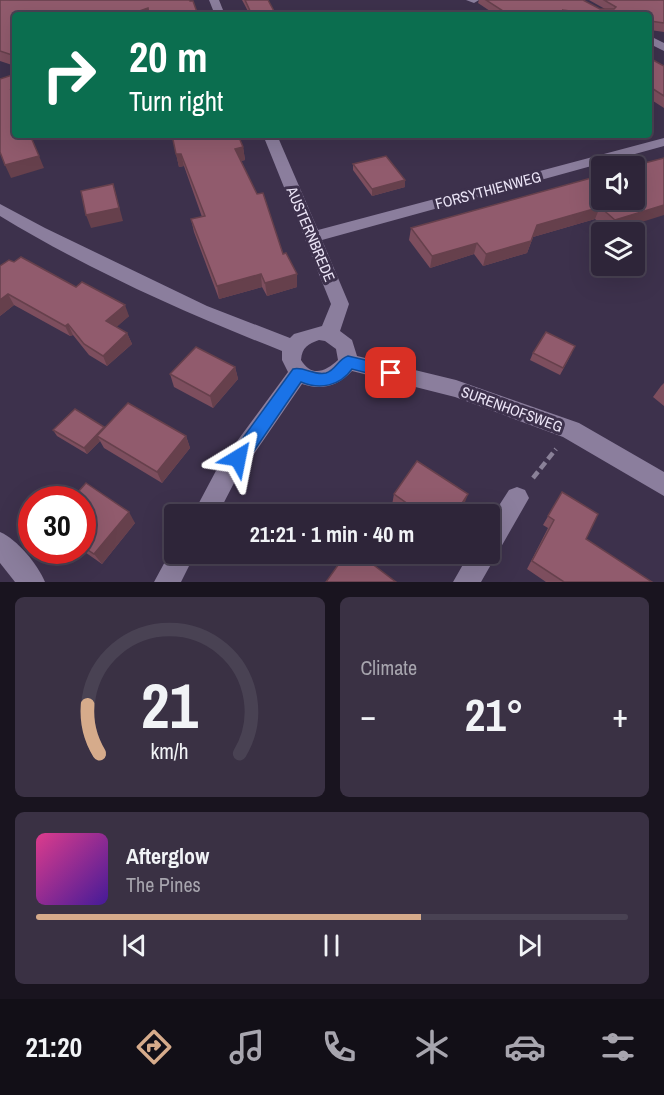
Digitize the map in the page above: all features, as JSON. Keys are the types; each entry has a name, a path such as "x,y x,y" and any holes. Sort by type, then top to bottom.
{"street":[{"name":"AUSTERNBREDE","path":"271,138 340,304 329,334"},
{"name":"FORSYTHIENWEG","path":"312,237 664,142"},
{"path":"0,209 39,232 200,311 293,347"},
{"path":"329,334 345,345 348,362 341,373 328,379 312,380 298,374 292,366 290,356 293,347 308,335 329,334"},
{"name":"SURENHOFSWEG","path":"348,362 456,389 570,430 664,485"},
{"path":"210,504 226,475 298,374"},
{"path":"500,526 517,498"},
{"path":"0,544 32,582"},
{"path":"167,582 177,564"},
{"path":"466,582 477,564"}],"path":[{"path":"517,498 570,430"}],"building":[{"path":"0,0 189,0 193,1 197,12 149,12 148,8 137,12 12,12 12,55 0,51"},
{"path":"245,0 268,0 274,12 251,12"},
{"path":"486,0 583,0 600,9 614,9 616,7 604,0 664,0 664,23 652,21 652,12 562,10 566,12 504,12"},
{"path":"652,60 664,66 664,96 652,88"},
{"path":"12,75 12,138 31,138 39,156 5,165 0,152 0,79"},
{"path":"173,138 239,138 243,147 235,149 257,194 263,193 283,254 286,253 297,274 265,283 261,274 217,286 191,219 205,216 181,154 176,154"},
{"path":"386,156 405,180 372,189 353,164"},
{"path":"664,158 664,205 615,220 603,210 645,210 645,163"},
{"path":"591,178 591,210 537,225 531,241 486,254 477,243 432,256 411,228"},
{"path":"113,184 119,208 86,215 81,191"},
{"path":"21,257 76,287 82,282 125,305 106,321 127,333 103,356 84,344 68,324 65,326 8,294 0,300 0,266 9,260 14,262"},
{"path":"546,332 575,346 563,368 533,353"},
{"path":"196,347 235,367 210,396 170,374"},
{"path":"128,403 186,436 157,472 97,436"},
{"path":"75,409 104,427 84,448 53,430"},
{"path":"417,461 468,494 462,504 408,504 394,494"},
{"path":"96,490 129,512 96,552"},
{"path":"562,492 598,514 586,539 652,582 564,582 532,561 554,520 548,516"},
{"path":"339,564 372,564 396,582 326,582"}],"route":[{"path":"238,458 298,374 312,380 328,379 341,373 348,362 391,373"}]}
